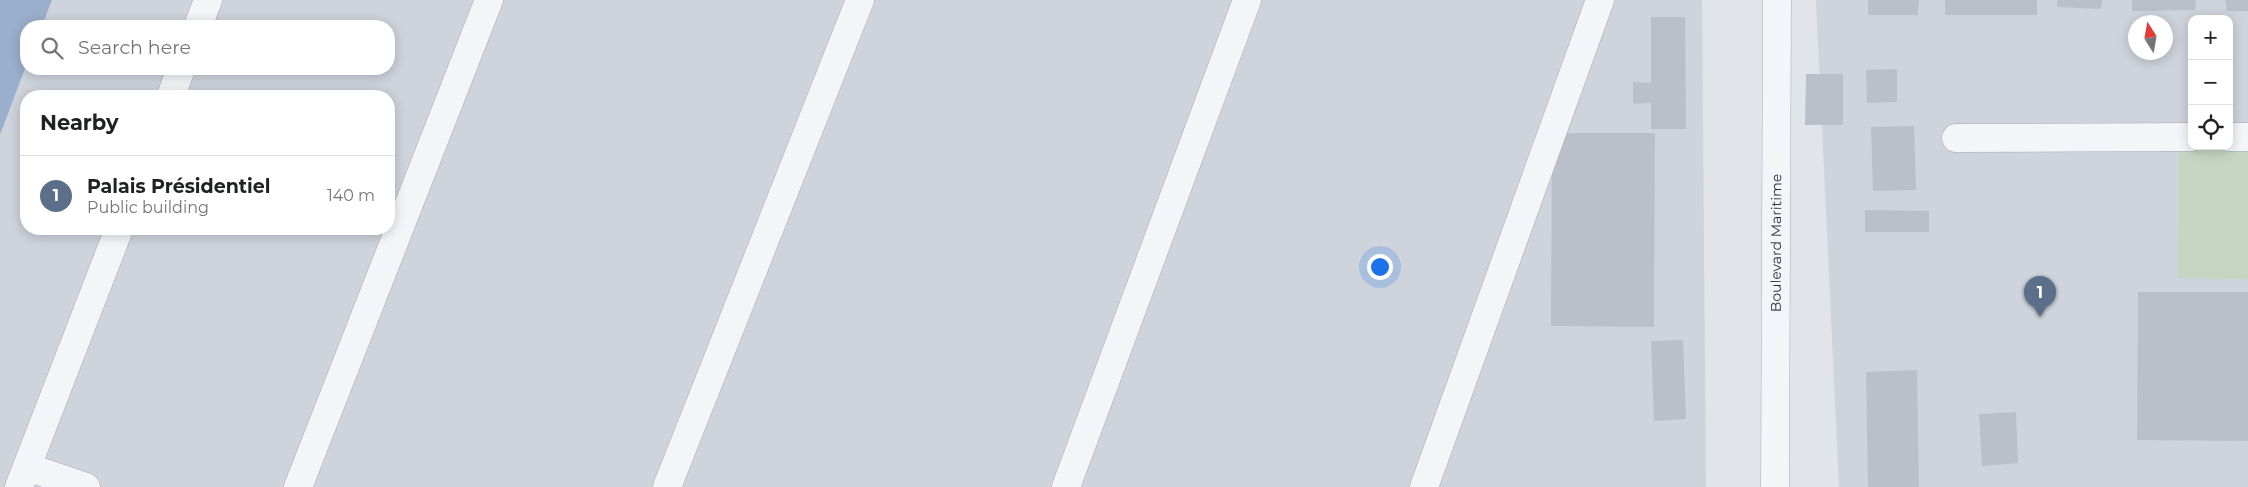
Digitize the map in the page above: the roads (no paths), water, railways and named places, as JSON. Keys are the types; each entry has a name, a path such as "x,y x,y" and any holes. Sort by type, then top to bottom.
{"street":[{"path":"200,20 208,0"},
{"path":"298,487 489,0"},
{"path":"667,487 860,0"},
{"path":"1066,487 1247,0"},
{"path":"1424,487 1600,0"},
{"name":"Boulevard Maritime","path":"1775,487 1777,0"},
{"path":"172,90 179,75"},
{"path":"1956,138 2188,137"},
{"path":"2233,137 2248,137"},
{"path":"86,487 23,477 117,235"}],"water":[{"path":"0,0 52,0 44,20 20,20 20,75 23,75 0,135"}],"place":[{"name":"Palais Présidentiel","path":"2040,317"}]}
